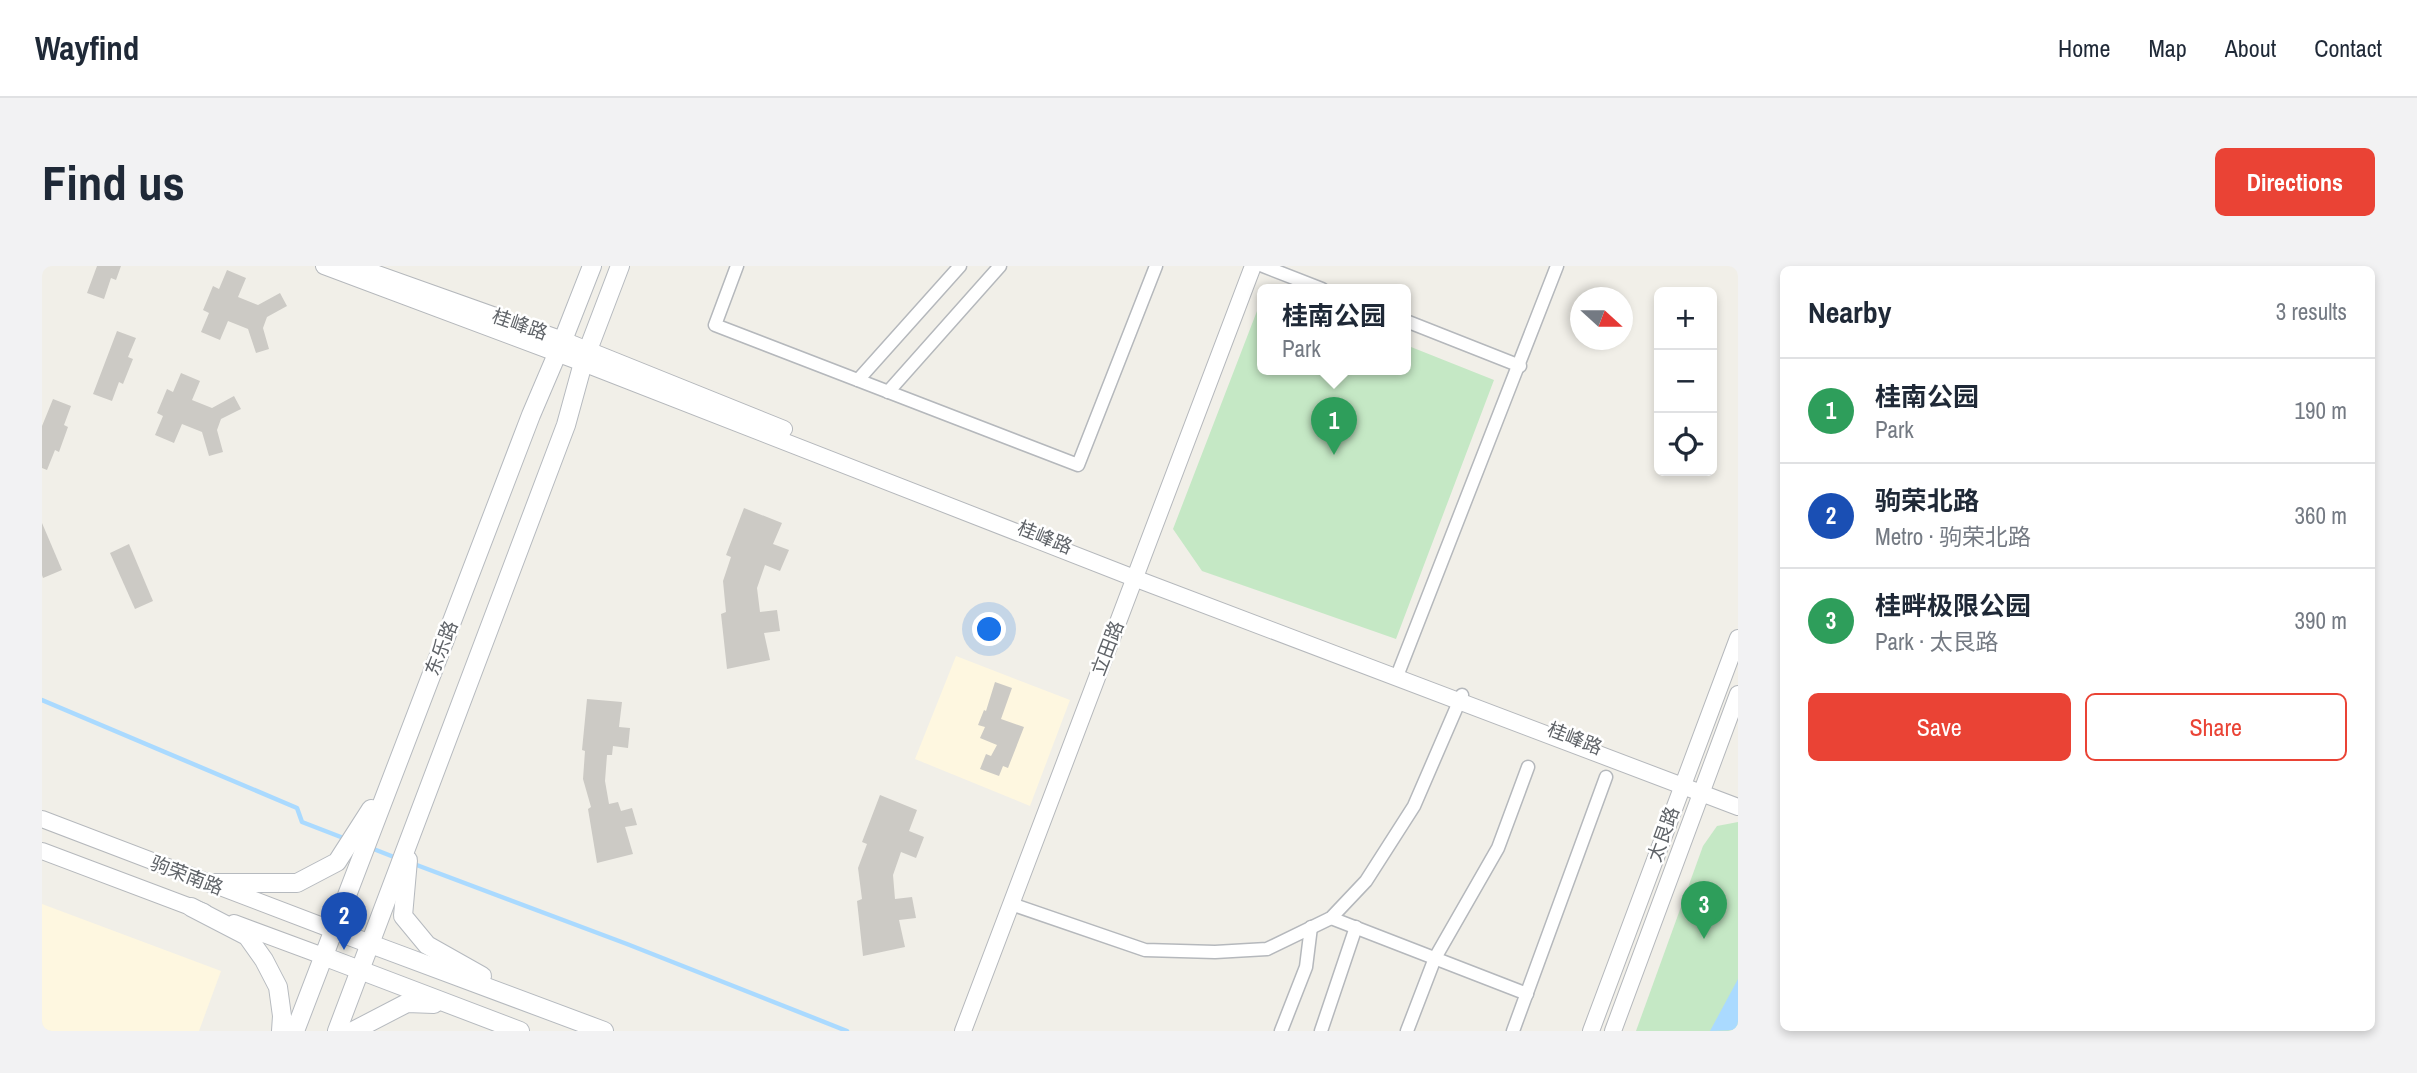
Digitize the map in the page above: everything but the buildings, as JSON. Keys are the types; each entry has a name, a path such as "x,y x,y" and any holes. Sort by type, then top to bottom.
{"main road":[{"name":"东乐路","path":"295,1031 333,930 358,843 398,760 531,415 592,266"},
{"name":"东乐路","path":"337,1031 405,861 411,834 566,425 586,356 620,266"},
{"path":"210,883 297,883 337,862 358,843"},
{"path":"405,861 403,916 427,946 527,1003"},
{"path":"191,907 247,936 278,987 281,1031"},
{"path":"333,930 604,1031"},
{"path":"323,956 520,1031"},
{"path":"354,1031 407,1003 450,1005"}],"street":[{"path":"324,266 560,347"},
{"name":"桂峰路","path":"355,266 1135,575 1399,671 1701,790"},
{"path":"737,266 715,325 1078,465 1156,266"},
{"path":"858,380 960,266"},
{"path":"888,392 1000,266"},
{"name":"立田路","path":"963,1031 1253,266"},
{"path":"1263,266 1309,284"},
{"path":"1399,671 1557,266"},
{"path":"1411,323 1520,366"},
{"path":"1012,904 1145,950 1215,952 1266,949 1331,918 1366,881 1414,806 1460,697 1135,575"},
{"name":"太艮路","path":"1591,1031 1738,638"},
{"name":"太艮路","path":"1613,1031 1738,694"},
{"path":"1407,1031 1435,958 1498,848 1528,767"},
{"path":"1513,1031 1606,777"},
{"path":"1701,790 1738,804"},
{"name":"驹荣南路","path":"42,819 333,930"},
{"name":"驹荣南路","path":"42,851 323,956"},
{"path":"1331,918 1527,993"},
{"path":"1281,1031 1306,967 1311,927"},
{"path":"1321,1031 1356,928"}],"shaded area":[{"path":"956,656 1070,700 1030,806 915,759"},
{"path":"42,904 221,971 199,1031 42,1031"}],"green space":[{"path":"1257,311 1257,375 1411,375 1411,347 1494,380 1396,639 1202,571 1173,529"},
{"path":"1738,822 1738,1031 1636,1031 1703,846 1717,826"}],"water":[{"path":"1738,979 1738,1030 1710,1031"}],"waterway":[{"path":"42,700 297,808 302,822 346,839"},
{"path":"371,848 399,859"},
{"path":"414,864 847,1031"}],"place":[{"name":"桂南公园","path":"1334,455"},
{"name":"桂畔极限公园","path":"1704,939"},
{"name":"驹荣北路","path":"344,950"}]}
